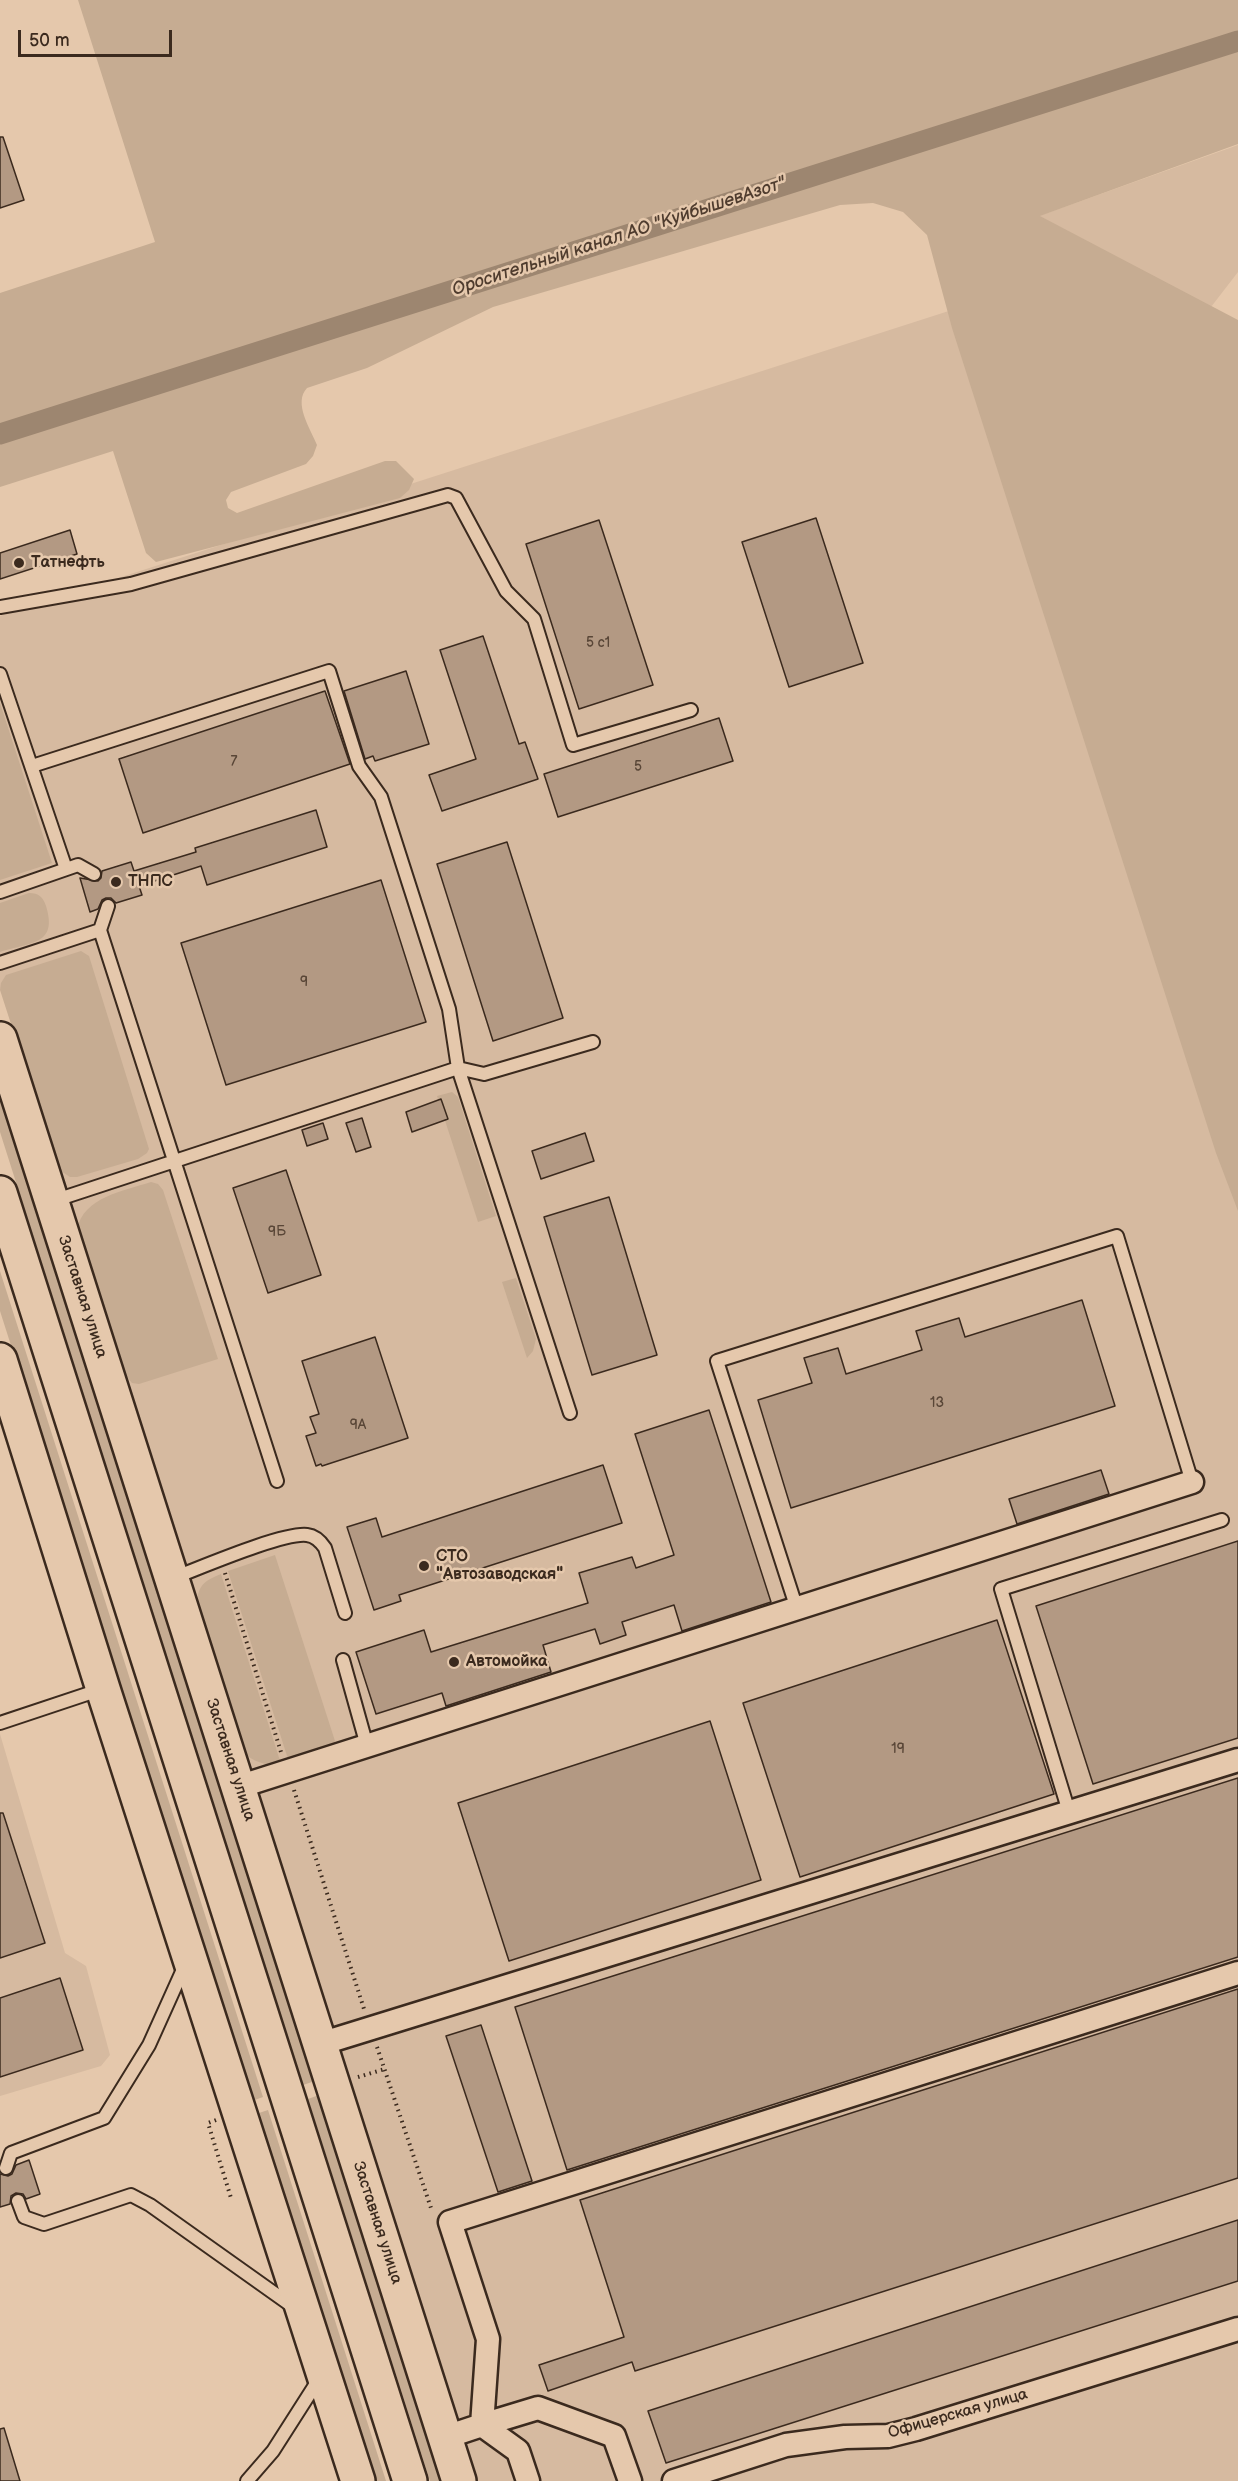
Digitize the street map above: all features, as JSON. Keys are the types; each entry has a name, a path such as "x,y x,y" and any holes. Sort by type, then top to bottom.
{"main road":[{"name":"Заставная улица","path":"0,1039 459,2481"},
{"path":"0,1193 410,2481"},
{"path":"0,1360 103,1689 358,2481"}],"street":[{"path":"238,1787 1192,1482"},
{"path":"320,2044 1238,1760"},
{"path":"482,2426 488,2339 450,2222 1238,1973"},
{"name":"Офицерская улица","path":"674,2481 786,2445 844,2437 888,2436 916,2429 1238,2329"},
{"path":"446,2437 538,2408 614,2436 630,2481"},
{"path":"482,2426 518,2451 528,2481"}],"lane":[{"path":"0,607 131,584 448,495 456,498 506,591 534,620 573,745 691,710"},
{"path":"32,766 329,671 359,766 381,797 449,1009 458,1068 570,1413"},
{"path":"0,674 66,869"},
{"path":"0,892 78,865 94,874"},
{"path":"108,906 100,930 277,1481"},
{"path":"0,963 100,930"},
{"path":"52,1202 458,1068 484,1074 593,1042"},
{"path":"797,1608 717,1361 1118,1236 1192,1482"},
{"path":"1069,1812 1001,1589 1222,1520"},
{"path":"172,1578 285,1538 309,1535 319,1540 325,1548 345,1613"},
{"path":"343,1660 368,1746"},
{"path":"0,1723 103,1689"},
{"path":"6,2168 11,2153 104,2118 148,2045 189,1955"},
{"path":"18,2201 24,2217 44,2224 131,2195 150,2205 304,2315"},
{"path":"247,2481 273,2451 323,2373"}],"path":[{"path":"221,1561 370,2028 432,2212 450,2222"},
{"path":"349,2080 385,2068"},
{"path":"222,2118 208,2123 231,2198"}],"shaded area":[{"path":"78,0 1238,0 1238,144 1040,216 1238,320 1238,1211 1216,1153 952,328 927,235 903,212 873,203 840,205 493,307 367,368 307,388 303,394 302,408 317,445 313,456 306,464 231,492 226,500 228,508 237,513 385,461 396,461 414,479 409,490 400,498 156,562 146,553 113,451 0,487 0,293 155,242"},
{"path":"1238,145 1238,272 1211,307 1039,216"},
{"path":"955,309 1238,1180 1238,2481 477,2481 0,988 0,616"},
{"path":"0,703 52,863 0,880"},
{"path":"29,893 38,895 45,903 49,919 45,935 39,940 0,952 0,903"},
{"path":"81,951 89,956 149,1149 138,1159 70,1177 58,1169 0,990 6,975"},
{"path":"0,1091 315,2081 303,2085 0,1132"},
{"path":"452,1092 458,1097 496,1216 478,1222 437,1096"},
{"path":"151,1182 158,1184 163,1190 218,1359 139,1384 132,1383 122,1371 77,1229 81,1218 96,1202 117,1192"},
{"path":"0,1271 263,2097 252,2101 0,1311"},
{"path":"516,1278 536,1339 533,1351 527,1358 502,1282"},
{"path":"275,1555 335,1741 334,1745 290,1760 228,1571"},
{"path":"221,1574 281,1764 262,1763 244,1753 197,1604 203,1584"},
{"path":"0,1734 65,1953 86,1966 110,2055 101,2066 0,2096"},
{"path":"319,2095 443,2481 430,2481 308,2099"},
{"path":"268,2110 386,2481 373,2481 256,2114"}],"building":[{"path":"0,137 3,137 24,200 0,208"},
{"path":"816,518 863,663 789,687 742,542"},
{"path":"599,520 653,685 579,709 526,544"},
{"path":"70,530 77,554 0,579 0,553"},
{"path":"483,636 519,744 525,742 538,779 442,811 429,775 476,759 440,650"},
{"path":"406,671 429,744 375,761 373,756 365,759 344,691"},
{"path":"325,691 350,764 143,833 119,759"},
{"path":"719,718 733,761 558,817 544,774"},
{"path":"316,810 327,847 207,885 201,866 139,886 142,895 116,903 111,898 106,898 102,900 98,909 90,912 80,878 98,881 102,871 131,862 134,871 196,852 195,848"},
{"path":"507,842 563,1018 493,1041 437,864"},
{"path":"381,880 426,1022 226,1085 181,943"},
{"path":"441,1099 448,1119 412,1132 406,1112"},
{"path":"362,1118 371,1147 356,1152 346,1123"},
{"path":"323,1123 328,1139 307,1146 302,1130"},
{"path":"585,1133 594,1161 541,1179 532,1151"},
{"path":"286,1170 321,1275 268,1293 233,1188"},
{"path":"609,1197 657,1355 592,1375 544,1217"},
{"path":"1082,1300 1115,1406 791,1508 758,1400 812,1383 804,1358 838,1348 846,1374 922,1350 916,1331 959,1318 965,1337"},
{"path":"375,1337 408,1438 316,1466 306,1436 316,1433 310,1417 319,1414 302,1361"},
{"path":"709,1410 771,1602 682,1631 674,1605 622,1622 626,1635 600,1644 595,1629 543,1645 551,1672 446,1706 442,1693 376,1714 356,1652 424,1630 431,1652 588,1603 579,1573 632,1557 636,1568 674,1555 635,1434"},
{"name":"СТО \"Автозаводская\"","path":"603,1465 622,1523 399,1595 401,1601 374,1610 347,1527 376,1518 382,1537"},
{"path":"1101,1470 1109,1494 1017,1524 1009,1499"},
{"path":"1238,1541 1238,1738 1093,1784 1036,1606"},
{"path":"997,1620 1054,1794 800,1877 743,1703"},
{"path":"710,1721 761,1880 509,1961 458,1803"},
{"path":"1238,1778 1238,1957 567,2170 515,2007"},
{"path":"0,1813 3,1813 45,1943 0,1958"},
{"path":"60,1978 83,2050 0,2077 0,1998"},
{"path":"1238,1989 1238,2178 635,2371 632,2362 548,2391 539,2365 624,2337 580,2200"},
{"path":"481,2025 532,2181 498,2192 446,2036"},
{"path":"29,2160 40,2194 26,2199 23,2194 16,2193 11,2196 10,2204 0,2207 0,2174 8,2176 12,2174 16,2165"},
{"path":"1238,2220 1238,2281 666,2463 648,2411"},
{"path":"4,2428 20,2481 0,2481 0,2429"}],"waterway":[{"name":"Оросительный канал АО \"КуйбышевАзот\"","path":"0,434 1238,41"}],"place":[{"name":"Татнефть","path":"19,563"},
{"name":"ТНПС","path":"116,882"},
{"name":"СТО \"Автозаводская\"","path":"424,1566"},
{"name":"Автомойка","path":"454,1662"}]}
